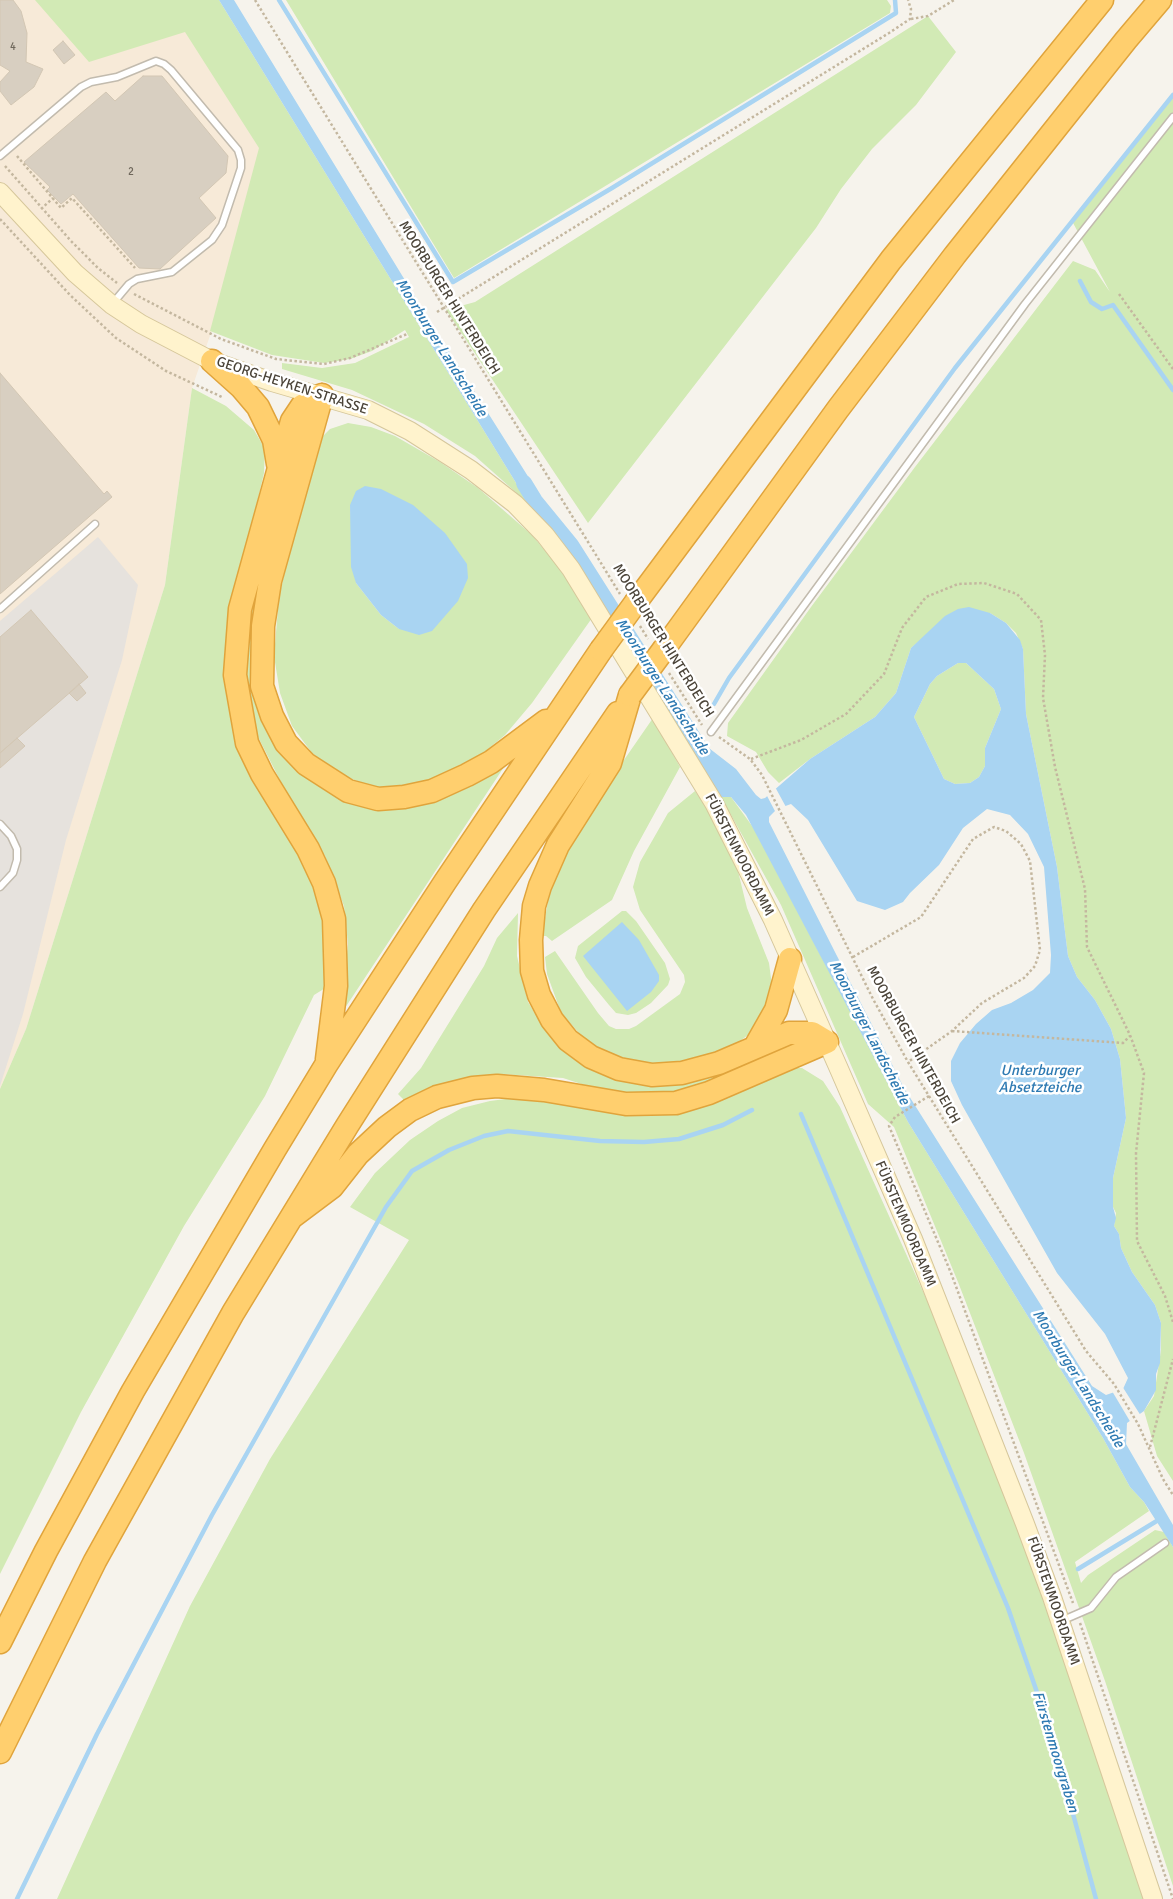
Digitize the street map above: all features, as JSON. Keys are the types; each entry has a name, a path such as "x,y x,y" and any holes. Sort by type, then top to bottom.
{"highway":[{"path":"0,1642 46,1551 133,1391 326,1065 558,712 632,607 891,260 1102,0"},
{"path":"0,1752 95,1561 233,1313 347,1126 484,910 630,695 658,648 955,255 1160,0"},
{"path":"212,361 258,407 274,440 278,467"},
{"path":"322,395 270,581 263,626 262,686 272,716 286,743 306,764 348,791 378,798 404,797 432,791 483,766 558,712"},
{"path":"322,395 302,406 294,415 240,609 235,674 247,743 262,774 308,849 324,883 334,919 336,986 326,1065"},
{"path":"630,695 610,762 568,827 540,886 534,906 530,948 532,971 539,995 552,1020 568,1040 591,1057 618,1069 652,1075 682,1073 719,1063 796,1031 812,1033 827,1042"},
{"path":"755,1047 776,1010 790,959"},
{"path":"292,1217 332,1187 358,1154 387,1127 410,1110 437,1096 473,1088 497,1086 544,1090 626,1104 676,1103 709,1093 827,1042"}],"main road":[{"name":"GEORG-HEYKEN-STRASSE","path":"0,192 56,254 112,305 168,340 212,361 272,382 322,395 368,410 410,431 498,489 545,535 580,584"},
{"name":"FÜRSTENMOORDAMM","path":"580,584 714,803 747,866 827,1042 916,1248 1025,1524 1153,1899"}],"lane":[{"path":"0,156 81,87 91,82 117,77 156,61 164,64 171,70 238,150 241,168 222,225 212,240 172,272 143,278 129,284 112,305"},
{"path":"712,732 1025,304 1173,117"},
{"path":"0,609 95,524"},
{"path":"0,824 11,836 17,849 18,860 13,873 0,887"},
{"path":"1060,1622 1091,1608 1116,1577 1165,1543"}],"path":[{"name":"MOORBURGER HINTERDEICH","path":"255,0 445,309 658,648"},
{"path":"908,0 911,9 910,19"},
{"path":"437,312 445,309 910,19 928,16 954,0"},
{"path":"10,148 61,208 72,198 143,278"},
{"path":"1119,294 1173,370"},
{"path":"276,359 324,364 350,358 407,334"},
{"path":"750,760 801,740 846,714 884,674 902,628 926,597 958,584 984,583 1017,594 1041,620 1045,655 1043,698 1055,767 1085,889 1087,947 1130,1035 1144,1073 1136,1152 1137,1241 1165,1296 1173,1322"},
{"name":"MOORBURGER HINTERDEICH","path":"669,672 700,723 750,760 762,775 783,814 873,999 908,1062 1086,1351 1114,1384 1138,1424 1173,1495"},
{"path":"853,957 921,917 973,839 994,827 1006,831 1021,844 1030,861 1040,950 1035,966 1024,978 982,1003 952,1031 908,1062"},
{"path":"952,1031 1123,1043 1130,1035"},
{"path":"895,1117 929,1096"},
{"path":"1150,1448 1173,1359"}],"shaded area":[{"path":"0,0 194,0 280,132 192,388 165,585 26,1029 0,1089"},
{"path":"98,537 138,585 122,660 66,840 23,1014 0,1086 0,621"}],"green space":[{"path":"35,0 219,0 529,504 475,456 424,424 352,390 282,369 282,363 322,368 355,363 409,337 405,330 372,351 350,359 324,363 272,355 210,331 259,148 185,32 89,62"},
{"path":"286,0 887,0 891,6 890,13 454,278"},
{"path":"928,16 956,52 916,105 872,149 841,189 816,228 588,523 446,310 475,302"},
{"path":"1173,95 1173,1481 1157,1456 1144,1411 1154,1396 1161,1350 1161,1323 1155,1305 1132,1272 1121,1248 1119,1234 1114,1226 1116,1213 1113,1207 1113,1178 1126,1118 1120,1059 1111,1029 1095,1000 1077,977 1068,956 1057,867 1026,714 1023,649 1016,633 1006,623 990,613 918,642 911,648 896,693 875,717 810,759 779,783 768,772 756,752 727,736 728,723 811,607 915,467 1073,261 1095,270 1110,292 1072,221"},
{"path":"192,388 226,406 254,430 265,449 264,473 241,571 227,691 325,902 327,987 314,995 265,1096 184,1226 81,1412 0,1574 0,1089 26,1029 165,585"},
{"path":"348,423 371,427 395,436 440,462 478,488 532,535 557,565 592,618 532,703 505,735 471,763 434,781 395,789 371,787 338,773 312,753 292,726 280,693 274,656 279,597 297,519 322,437 330,429","holes":["350,505 399,629 381,615 356,583"]},
{"path":"298,447 254,635 297,766 429,803 463,790 500,764 504,767 341,1014 348,944 344,906 325,856 286,792 255,731 245,670 250,608"},
{"path":"958,663 966,663 994,689 1001,709 985,748 985,766 979,777 970,783 955,784 944,779 914,717 930,684 937,676"},
{"path":"653,718 680,767 634,851 612,900 552,941 546,936 542,936 549,895 573,838 586,815"},
{"path":"695,791 707,808 737,867 747,908 769,963 772,986 769,1003 752,1032 728,1050 668,1066 616,1059 585,1040 557,1008 559,1007 547,974 545,957 555,951 598,1013 609,1026 616,1029 629,1029 636,1026 680,994 685,982 684,975 640,910 633,887 640,862 668,813"},
{"path":"721,797 731,797 755,830 908,1122 1103,1438 1130,1487 1144,1502 1149,1511 1075,1562 1081,1583 1088,1575 1155,1530 1164,1532 1173,1547 1173,1886 1105,1681 1024,1453 958,1282 894,1127 868,1104 781,905"},
{"path":"622,911 626,911 636,921 665,963 670,979 668,985 651,1003 636,1013 628,1015 616,1013 586,977 575,958 578,946"},
{"path":"518,913 517,956 528,1002 539,1020 604,1072 767,1051 769,1058 673,1095 609,1093 563,1078 500,1074 463,1079 440,1086 403,1104 403,1099 398,1094 421,1068 484,966 497,938"},
{"path":"789,1068 802,1068 823,1081 840,1107 934,1316 997,1472 1052,1625 1144,1899 57,1899 190,1606 270,1459 409,1240 350,1207 375,1173 410,1140 438,1121 462,1108 490,1101 529,1096 648,1114"}],"water":[{"path":"219,0 234,0 425,313 541,497 529,504"},
{"path":"365,486 381,489 413,505 445,533 467,564 468,578 458,601 432,631 419,635 399,629 381,615 356,583 351,567 350,505 356,491"},
{"name":"Unterburger Absetzteiche","path":"969,607 990,613 1006,623 1020,640 1023,649 1026,714 1057,867 1068,956 1077,977 1095,1000 1111,1029 1120,1059 1126,1118 1113,1178 1113,1207 1116,1218 1114,1226 1119,1234 1121,1248 1132,1272 1155,1305 1161,1323 1160,1363 1156,1374 1156,1390 1144,1411 1127,1423 1126,1444 1173,1525 1173,1547 1144,1502 1130,1487 1103,1438 908,1122 746,815 731,797 721,797 684,735 695,729 705,745 736,769 756,795 761,799 765,798 810,759 875,717 896,693 911,648 945,616 958,609","holes":["958,663 966,663 994,689 1001,709 985,748 985,766 979,777 970,783 955,784 944,779 914,717 930,684 937,676","791,804 808,820 857,901 885,910 903,902 939,865 963,828 987,809 1010,815 1028,834 1044,867 1051,955 1050,973 1033,990 1011,1003 992,1010 976,1024 960,1043 951,1061 951,1081 962,1105 1057,1273 1105,1334 1128,1378 1123,1389 1106,1395 1092,1386 904,1088 769,822 769,817 777,809"]},
{"path":"622,922 639,940 659,975 659,981 651,992 627,1011 583,956"}],"pier":[{"path":"774,785 786,807 776,813 766,794"},
{"path":"1122,1386 1141,1416 1131,1423 1112,1391"}],"building":[{"path":"0,0 13,0 21,11 27,33 26,62 43,69 34,87 11,105 0,91 0,82 10,71 0,65"},
{"path":"63,41 75,55 64,64 53,50"},
{"path":"143,76 162,76 228,156 226,173 199,198 216,218 160,269 139,268 73,194 61,204 47,190 50,187 24,162 106,92 115,101"},
{"path":"0,373 104,494 107,491 112,497 0,594"},
{"path":"31,610 88,677 0,753 0,637"},
{"path":"79,684 86,693 77,701 69,693"},
{"path":"17,738 25,746 0,768 0,753"}],"waterway":[{"path":"279,0 453,282 612,188 896,13 895,0"},
{"path":"714,704 729,678 955,368 1173,95"},
{"path":"1080,281 1091,302 1102,309 1113,305 1173,390"},
{"name":"Moorburger Landscheide","path":"524,483 535,501 571,545 701,750"},
{"path":"17,1899 97,1734 212,1515 386,1207 412,1171 449,1150 484,1136 508,1131 600,1141 644,1142 679,1139 723,1125 752,1110"},
{"name":"Fürstenmoorgraben","path":"801,1114 1008,1608 1052,1736 1096,1899"},
{"path":"1078,1569 1160,1519"}]}
